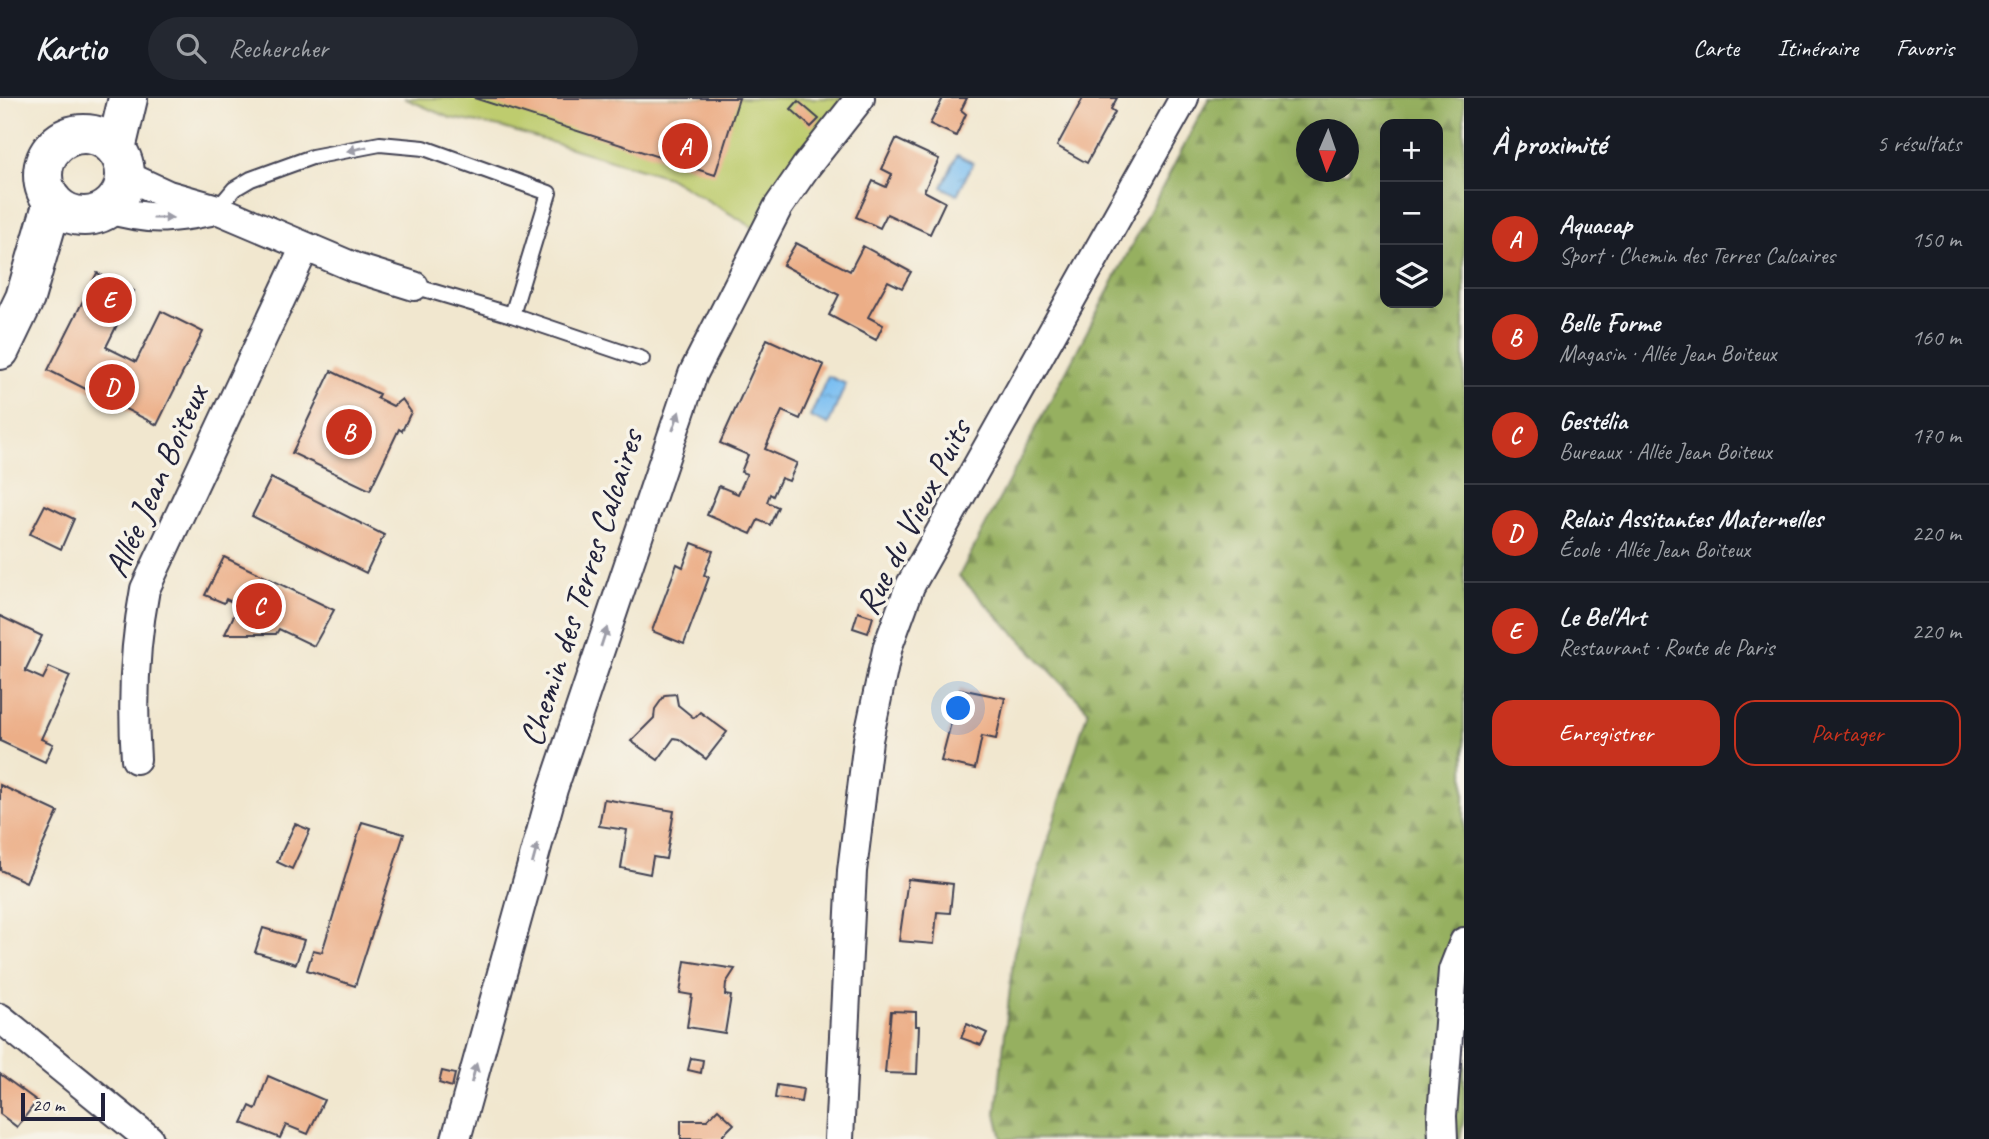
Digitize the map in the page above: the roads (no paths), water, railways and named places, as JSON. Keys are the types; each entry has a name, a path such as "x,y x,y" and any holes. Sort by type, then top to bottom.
{"main road":[{"path":"0,350 24,298 81,209 123,188 109,153 106,98"},
{"path":"109,153 128,98"},
{"path":"81,209 46,190 44,164 59,142 109,153"}],"street":[{"name":"Chemin des Terres Calcaires","path":"456,1139 553,789 693,374 778,207 860,98"},
{"name":"Rue du Vieux Puits","path":"839,1139 852,872 868,740 888,646 911,586 1184,98"},
{"path":"109,153 168,195 217,209 305,247 414,286"},
{"path":"81,209 168,219 217,209"},
{"name":"Allée Jean Boiteux","path":"136,759 132,693 136,633 145,589 305,247"},
{"path":"1443,1139 1442,1116 1453,970 1464,942"},
{"path":"0,1018 149,1139"}],"lane":[{"path":"217,209 234,189 251,179 312,157 380,144 424,148 549,193 512,315"},
{"path":"414,286 512,315 642,359"}],"water":[{"path":"957,155 973,163 957,195 942,187"},
{"path":"828,376 846,384 828,425 810,417"}],"place":[{"name":"Aquacap","path":"685,146"},
{"name":"Le Bel'Art","path":"109,300"},
{"name":"Relais Assitantes Maternelles","path":"112,387"},
{"name":"Belle Forme","path":"349,432"},
{"name":"Gestélia","path":"259,606"}]}
